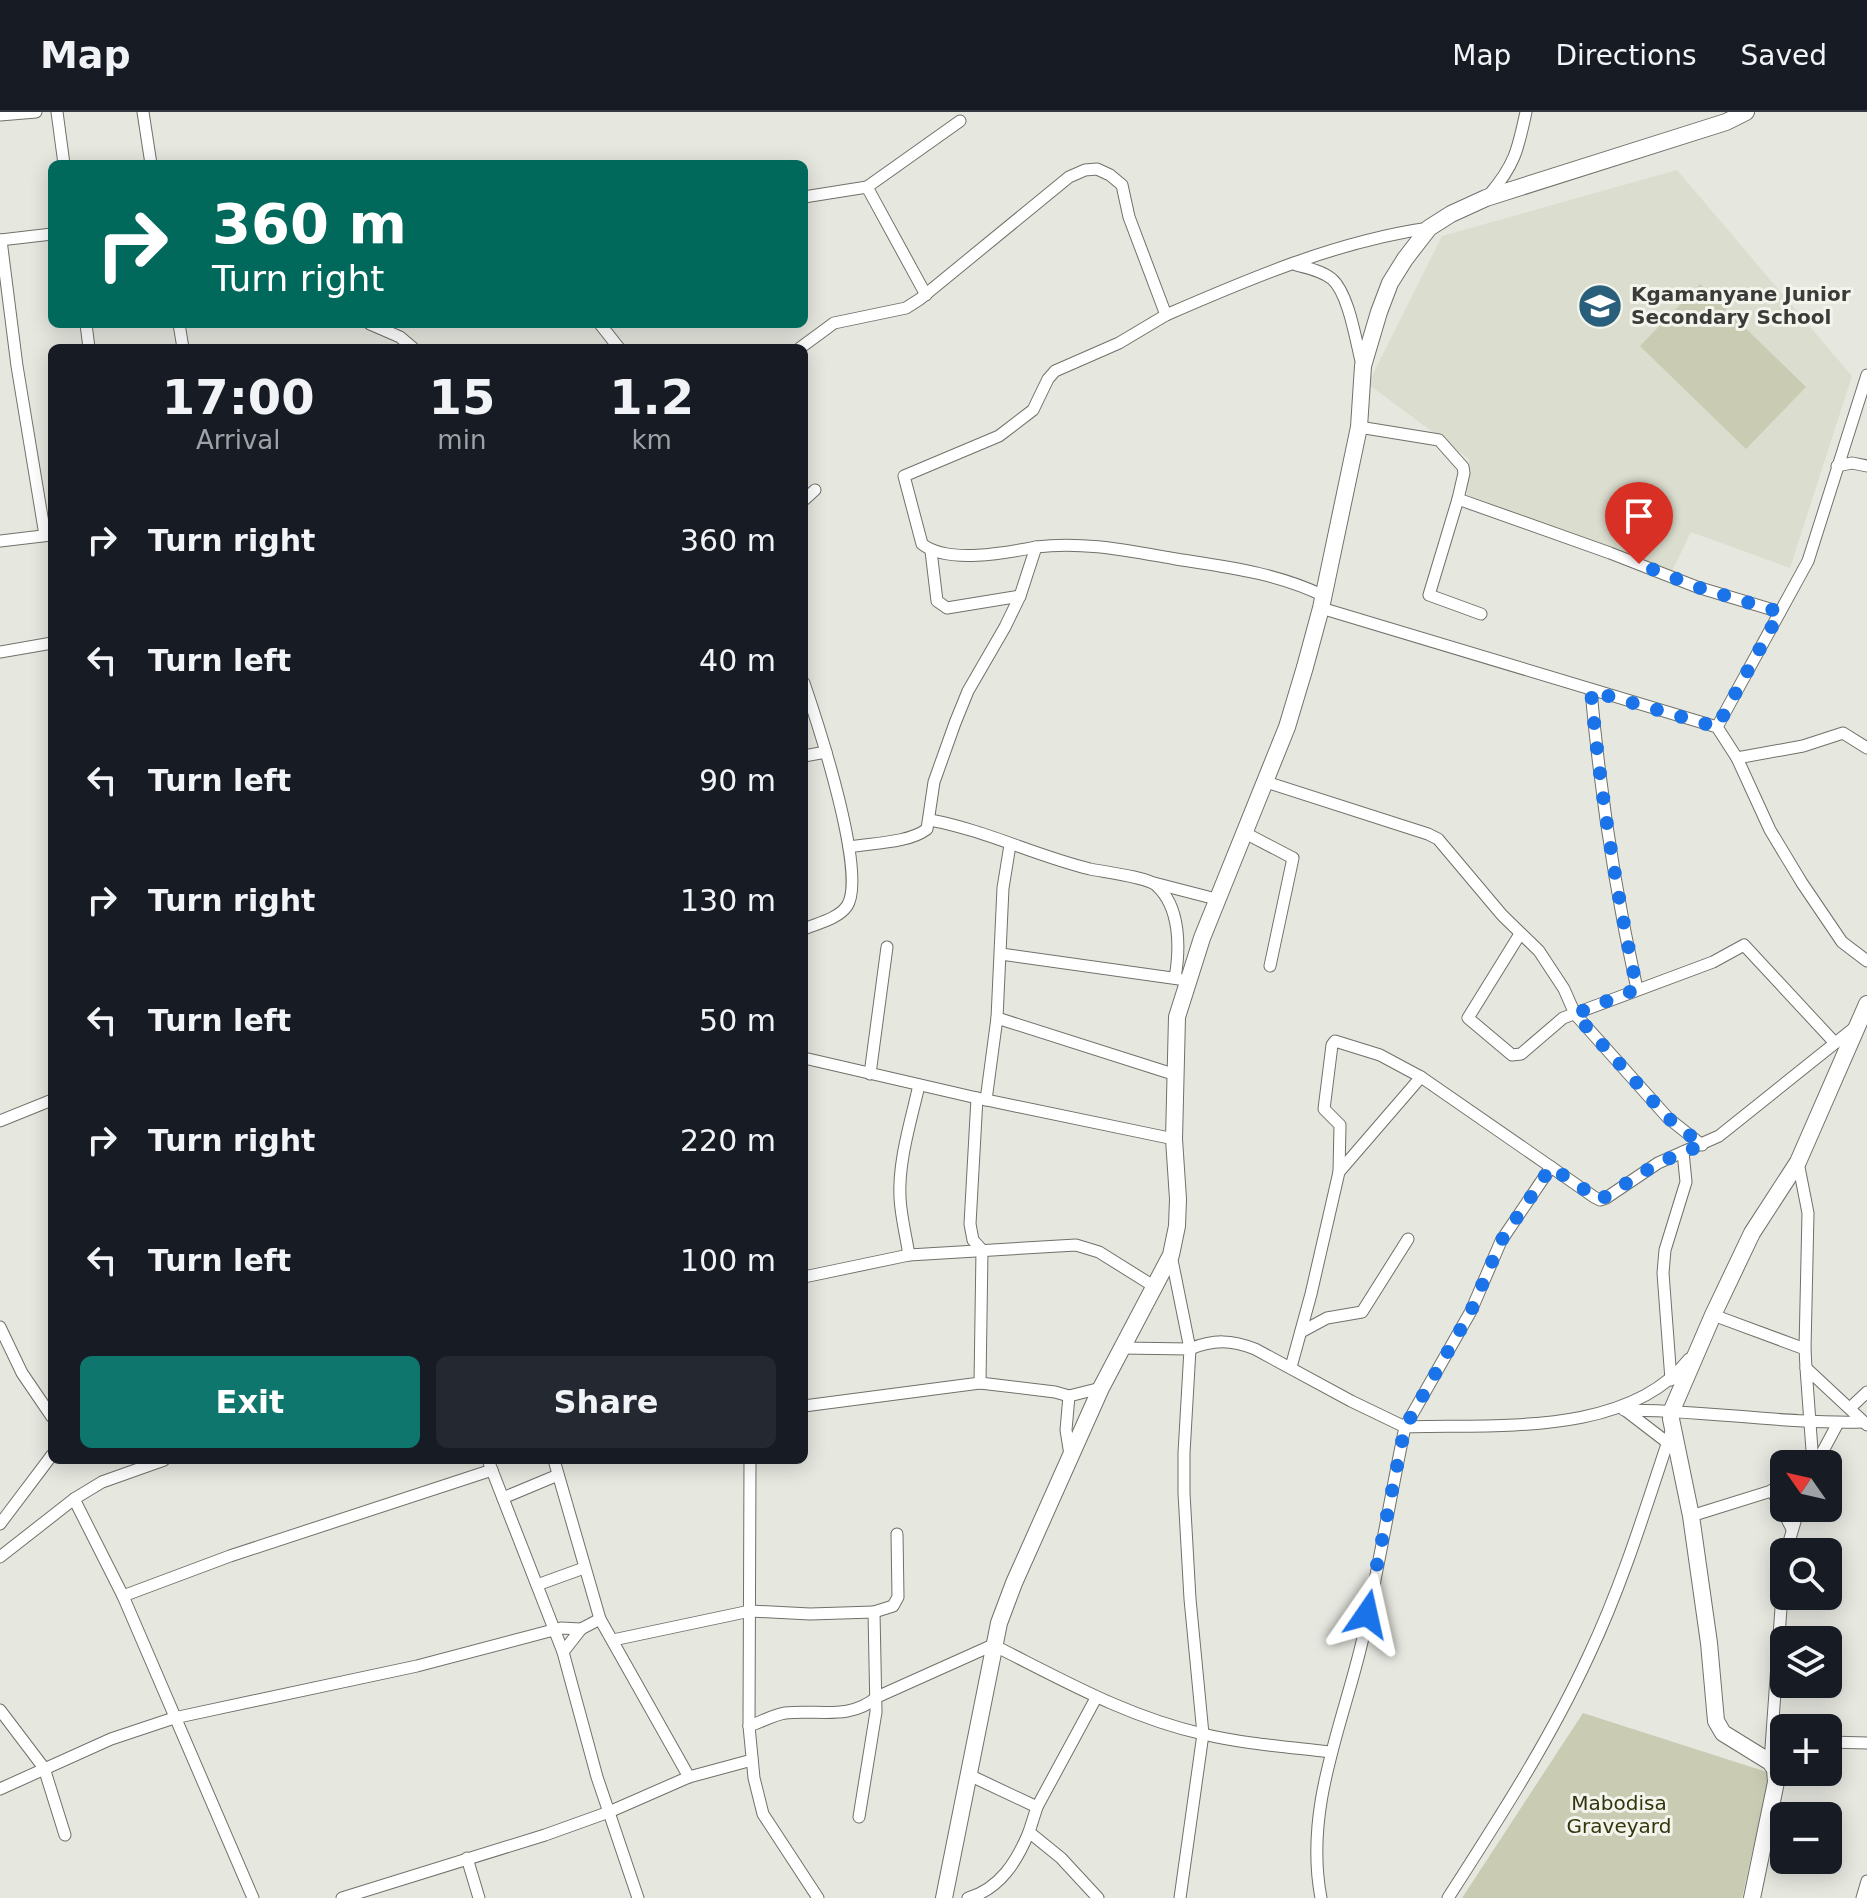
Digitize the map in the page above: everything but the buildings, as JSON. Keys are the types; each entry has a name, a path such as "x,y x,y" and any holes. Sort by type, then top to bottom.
{"street":[{"path":"0,115 36,112"},
{"path":"57,112 65,160"},
{"path":"143,112 150,160"},
{"path":"1486,198 1514,161 1526,112"},
{"path":"1181,980 1287,727 1323,602 1359,427 1363,366 1390,283 1405,259 1429,228 1486,198 1726,122 1746,112"},
{"path":"808,196 867,187 960,121"},
{"path":"805,344 834,323 906,308 1069,177 1097,169 1122,185 1129,217 1166,315"},
{"path":"867,187 926,295"},
{"path":"1429,228 1369,238 1248,280 1166,315 1119,343 1055,371 1033,410 999,436 904,476 922,544 931,551 978,555 1058,544 1101,546 1263,573 1304,586 1323,602 1591,691 1717,727 1737,758 1752,796 1802,883 1842,942 1867,961"},
{"path":"0,541 48,535 17,366 1,240 48,234"},
{"path":"1295,264 1320,272 1334,281 1343,294 1363,366"},
{"path":"379,328 408,344"},
{"path":"603,328 616,344"},
{"path":"1717,727 1808,561 1867,375"},
{"path":"1359,427 1439,440 1463,467 1458,499 1428,592 1430,596 1481,614"},
{"path":"1837,466 1852,463 1867,466"},
{"path":"808,496 815,490"},
{"path":"1458,499 1697,587 1780,612"},
{"path":"849,847 924,832 930,820 934,782 955,723 968,691 1020,596 1036,547"},
{"path":"931,551 937,601 941,606 947,608 1020,596"},
{"path":"0,652 48,644"},
{"path":"1591,691 1599,775 1620,909 1637,989"},
{"path":"808,696 826,752 849,847 852,883 849,904 836,916 808,927"},
{"path":"1737,758 1803,746 1843,733 1867,748"},
{"path":"808,755 826,752"},
{"path":"1266,782 1428,834 1446,847 1553,969 1575,1014 1668,1118 1702,1145"},
{"path":"930,820 954,824 1074,865 1216,899"},
{"path":"1245,833 1293,858 1270,966"},
{"path":"980,1383 982,1250 973,1240 970,1224 982,1099 997,1018 1003,888 1010,845"},
{"path":"944,1898 993,1645 1010,1592 1101,1388 1171,1255 1177,1226 1174,1139 1181,980 1176,924 1164,896 1154,883"},
{"path":"1520,934 1469,1013 1470,1021 1517,1056 1554,1023 1713,962 1744,945 1835,1043"},
{"path":"870,1074 887,947"},
{"path":"1001,954 1181,980"},
{"path":"1448,1898 1546,1737 1583,1669 1638,1533 1670,1437 1672,1410 1752,1233 1798,1162 1867,1004"},
{"path":"997,1018 1176,1075"},
{"path":"1291,1367 1339,1172 1340,1125 1324,1109 1335,1041 1380,1055 1421,1077 1600,1200 1658,1163 1719,1136 1858,1025"},
{"path":"808,1059 1174,1139"},
{"path":"1339,1172 1421,1077"},
{"path":"909,1255 901,1213 900,1186 903,1157 919,1085"},
{"path":"0,1121 48,1102"},
{"path":"1671,1380 1663,1273 1665,1250 1686,1182 1683,1152"},
{"path":"1798,1162 1808,1213 1805,1349 1812,1450"},
{"path":"1321,1898 1316,1836 1319,1808 1362,1639 1405,1427 1471,1311 1501,1241 1551,1167"},
{"path":"1301,1332 1327,1318 1353,1316 1362,1312 1408,1239"},
{"path":"808,1276 909,1255 1080,1245 1099,1252 1155,1287"},
{"path":"1171,1255 1190,1349 1184,1493 1203,1734 1180,1898"},
{"path":"1713,1315 1805,1349"},
{"path":"0,1327 18,1366 48,1411"},
{"path":"1122,1348 1190,1349 1214,1341 1240,1343 1273,1356 1351,1401 1405,1427 1540,1422 1620,1410 1672,1410 1808,1423 1865,1423"},
{"path":"1620,1410 1671,1380 1702,1341"},
{"path":"1806,1368 1865,1423"},
{"path":"808,1405 980,1383 1069,1396 1101,1388"},
{"path":"1850,1408 1867,1392"},
{"path":"1069,1396 1066,1430 1070,1457"},
{"path":"1620,1410 1670,1437 1691,1516 1709,1643 1716,1721 1723,1733 1770,1762"},
{"path":"1822,1450 1838,1423"},
{"path":"0,1524 48,1460"},
{"path":"0,1557 74,1499 102,1482 153,1464"},
{"path":"555,1464 600,1619 689,1777"},
{"path":"750,1464 749,1726 752,1760 763,1814 818,1898"},
{"path":"123,1596 490,1465 563,1652 591,1759 638,1898"},
{"path":"503,1498 558,1475"},
{"path":"1691,1516 1770,1491"},
{"path":"74,1499 123,1596 253,1898"},
{"path":"1790,1522 1792,1529"},
{"path":"1790,1538 1794,1522"},
{"path":"613,1640 750,1611 810,1614 874,1612 893,1606 898,1597 897,1534"},
{"path":"537,1585 584,1568"},
{"path":"1778,1714 1780,1610"},
{"path":"859,1817 874,1735 877,1697 874,1612"},
{"path":"563,1652 581,1629 600,1619"},
{"path":"0,1789 111,1739 174,1718 417,1666 555,1630 581,1629"},
{"path":"993,1645 1096,1698 1203,1734 1331,1752"},
{"path":"749,1726 785,1713 854,1711 877,1697 993,1645"},
{"path":"968,1898 984,1893 999,1881 1014,1862 1037,1807 1096,1698"},
{"path":"0,1710 44,1768 65,1835"},
{"path":"1842,1742 1867,1743"},
{"path":"342,1898 609,1812 689,1777 752,1760"},
{"path":"969,1775 1037,1807"},
{"path":"1752,1898 1775,1786"},
{"path":"1029,1832 1061,1858 1098,1898"},
{"path":"467,1858 479,1898"},
{"path":"1862,1898 1867,1881"}],"shaded area":[{"name":"Kgamanyane Junior Secondary School","path":"1677,170 1852,376 1790,568 1691,532 1672,571 1467,495 1469,459 1368,384 1442,236"}],"green space":[{"path":"1700,284 1806,387 1746,449 1640,346"},
{"name":"Mabodisa Graveyard","path":"1583,1713 1770,1773 1742,1898 1462,1898"}],"place":[{"name":"Kgamanyane Junior Secondary School","path":"1600,306"}],"route":[{"path":"1367,1614 1405,1427 1471,1311 1501,1241 1551,1167 1600,1200 1658,1163 1702,1145 1668,1118 1575,1014 1637,989 1620,909 1599,775 1591,691 1717,727 1780,612 1697,587 1639,564"}]}
